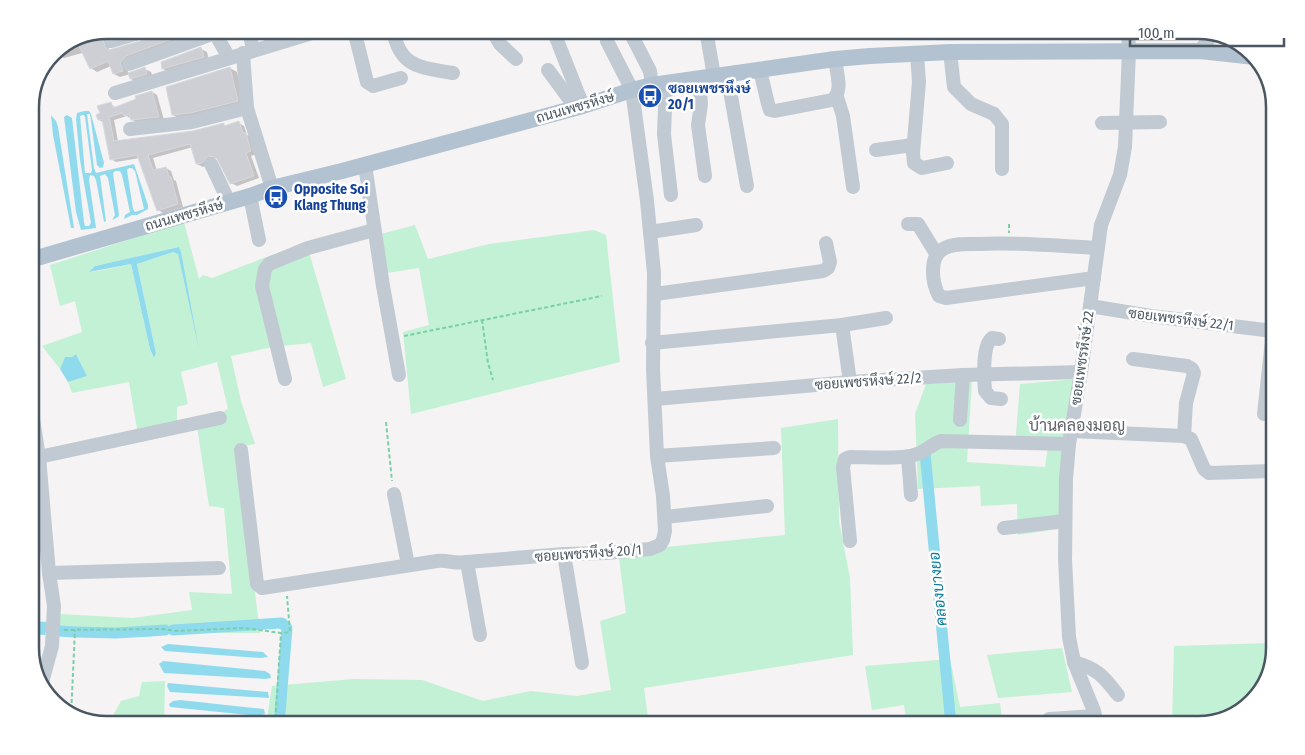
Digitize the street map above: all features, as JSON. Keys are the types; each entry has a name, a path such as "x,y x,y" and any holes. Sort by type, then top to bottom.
{"main road":[{"name":"ถนนเพชรหึงษ์","path":"39,257 272,188 364,165 659,84 834,59 950,52 1200,51 1243,56"}],"street":[{"path":"111,41 118,39"},
{"path":"129,64 196,39"},
{"path":"219,39 229,58"},
{"path":"249,39 247,108 272,188"},
{"path":"115,93 292,39"},
{"path":"356,39 366,82 373,86 402,78"},
{"path":"396,39 401,55 411,62 422,68 454,74"},
{"path":"497,39 516,59"},
{"path":"556,39 579,107"},
{"path":"634,39 650,71 659,84 670,195"},
{"path":"707,39 713,76 747,186"},
{"name":"ซอยเพชรหึงษ์ 22","path":"1094,716 1074,662 1069,637 1064,521 1070,437 1101,225 1120,176 1123,161 1128,39"},
{"path":"1200,51 1208,39"},
{"name":"ซอยเพชรหึงษ์ 20/1","path":"241,450 257,584 262,588 437,561 456,564 564,554 606,553 660,545 666,531 664,496 657,456 652,342 655,294 647,201 632,90 607,41"},
{"path":"950,52 954,87 971,104 994,114 1002,124 1002,168"},
{"path":"917,54 919,82 913,145 914,163 922,168 947,163"},
{"path":"834,59 839,92 837,97 843,116 852,187"},
{"path":"548,70 579,107"},
{"path":"760,70 770,110 832,100 837,97"},
{"path":"705,176 698,125 701,104 713,76"},
{"path":"130,129 192,122 247,108"},
{"path":"1102,123 1160,122"},
{"path":"876,150 913,145"},
{"path":"211,164 229,202"},
{"path":"364,165 399,375"},
{"path":"250,196 259,240"},
{"path":"908,224 918,224 937,255"},
{"path":"650,232 696,225"},
{"path":"285,379 262,286 265,269 269,264 308,248 374,230"},
{"path":"655,294 822,271 828,268 830,262 826,242"},
{"path":"1094,278 946,298 939,296 934,287 934,262 937,255 944,248 962,244 1010,243 1098,248"},
{"name":"ซอยเพชรหึงษ์ 22/1","path":"1090,306 1151,316 1266,327"},
{"path":"652,342 842,325 886,318"},
{"path":"842,325 850,382"},
{"path":"999,339 992,338 988,343 984,374 986,395 991,398 1001,399"},
{"path":"1133,359 1187,366 1192,369 1194,374 1186,402 1184,436"},
{"name":"ซอยเพชรหึงษ์ 22/2","path":"655,398 963,375 1081,372"},
{"path":"960,420 963,375"},
{"name":"ซอยเพชรหึงษ์ 22/1","path":"1264,414 1266,397"},
{"path":"44,674 52,646 54,606 49,573 39,457 220,418"},
{"path":"850,541 843,467 845,459 908,457 919,454 932,444 941,441 1184,436 1191,439 1204,470 1209,473 1266,471"},
{"path":"657,456 774,448"},
{"path":"908,457 911,495"},
{"path":"394,494 408,565"},
{"path":"665,517 767,506"},
{"path":"1004,528 1064,521"},
{"path":"564,554 582,663"},
{"path":"467,562 480,635"},
{"path":"49,573 219,568"},
{"path":"1074,662 1092,667 1107,680 1118,695"}],"path":[{"path":"392,338 602,296"},
{"path":"482,320 488,363 493,380"},
{"path":"386,422 394,494"},
{"path":"54,629 164,629 174,631 244,628 282,633 290,632 286,584"},
{"path":"71,706 75,630"},
{"path":"276,716 282,633"}],"green space":[{"path":"184,222 199,279 203,275 212,278 274,254 282,254 260,266 273,347 231,356 241,401 255,444 237,447 260,633 161,633 151,637 60,636 60,614 133,618 192,610 189,592 232,594 224,508 209,506 197,426 228,409 217,362 181,372 188,404 177,407 177,422 137,429 129,382 72,393 68,382 87,376 76,354 72,357 65,357 60,369 42,346 82,332 75,301 60,306 50,265","holes":["179,247 196,332 178,254 173,252 137,264 156,353 154,358 150,349 131,264 90,272 95,266"]},
{"path":"415,225 428,259 489,244 594,230 606,235 620,362 411,414 403,332 429,325 419,268 387,273 381,234"},
{"path":"309,252 346,379 323,387 311,343 281,346 268,288 267,273 278,264"},
{"path":"1077,379 1061,481 1058,529 1018,535 1017,504 981,506 980,486 918,489 915,414 926,384 972,381 967,462 1045,467 1048,447 1018,445 1016,434 1020,384"},
{"path":"838,419 839,521 850,578 853,655 644,688 648,716 267,716 272,686 353,679 422,680 483,701 530,691 577,696 611,690 600,621 626,613 619,558 666,547 785,535 781,428"},
{"path":"1266,643 1266,657 1257,682 1240,702 1224,711 1207,716 1172,716 1174,646"},
{"path":"1062,648 1072,692 998,698 987,655"},
{"path":"950,659 960,707 1000,703 1002,716 906,716 904,705 872,710 865,666"},
{"path":"165,681 164,716 113,716 121,701 139,696 142,682"}],"water":[{"path":"89,111 91,114 104,163 103,167 100,168 97,165 90,114 87,114 96,173 134,164 148,209 124,219 125,215 130,212 122,175 120,171 115,171 113,173 119,215 112,220 115,215 108,178 105,174 100,176 106,221 104,222 96,180 94,176 90,175 89,180 96,228 81,230 76,212 64,117 67,115 72,118 84,222 85,226 89,226 91,223 80,160 77,113","holes":["80,116 85,117 91,173 85,173","129,168 135,171 144,209 135,212 127,170"]},
{"path":"51,115 58,127 74,228 71,228 53,135"},
{"path":"179,247 199,349 178,254 173,252 137,264 156,353 154,358 150,349 131,264 89,272 95,266"},
{"path":"76,354 87,376 68,382 60,369 65,357 72,357"},
{"path":"39,622 48,622 45,635 39,635"},
{"path":"168,644 263,652 268,657 165,651 161,647"},
{"path":"163,661 265,671 270,674 271,678 164,673 159,664"},
{"path":"168,683 268,692 269,698 170,692 167,686"},
{"path":"180,700 264,709 265,714 259,716 170,707 169,704 173,701"}],"building":[{"path":"103,39 105,47 109,50 147,39 172,39 126,56 120,63 123,71 113,74 108,61 90,69 79,45 85,42"},
{"path":"201,47 204,57 162,69 161,62"},
{"path":"145,67 147,74 130,79 128,73"},
{"path":"230,67 238,101 190,113 172,115 166,87"},
{"path":"152,91 159,117 131,120 129,114 124,116 123,113 109,117 114,141 193,131 224,123 224,126 239,121 243,133 246,133 251,151 246,153 254,176 230,184 216,157 208,156 202,163 196,164 190,144 148,155 153,170 166,167 169,177 171,177 178,204 157,211 137,155 110,160 102,119 98,120 96,115 100,113 97,106 111,102 113,108 136,99 135,96"}],"waterway":[{"name":"คลองบางยอ","path":"925,453 950,716"},
{"path":"173,630 282,623 287,628 280,716"},
{"path":"76,632 116,633 165,630"},
{"path":"59,631 74,632"}],"place":[{"name":"ซอยเพชรหึงษ์ 20/1","path":"650,96"},
{"name":"Opposite Soi Klang Thung","path":"276,197"}],"district":[{"name":"บ้านคลองมอญ","path":"1077,425"}]}
